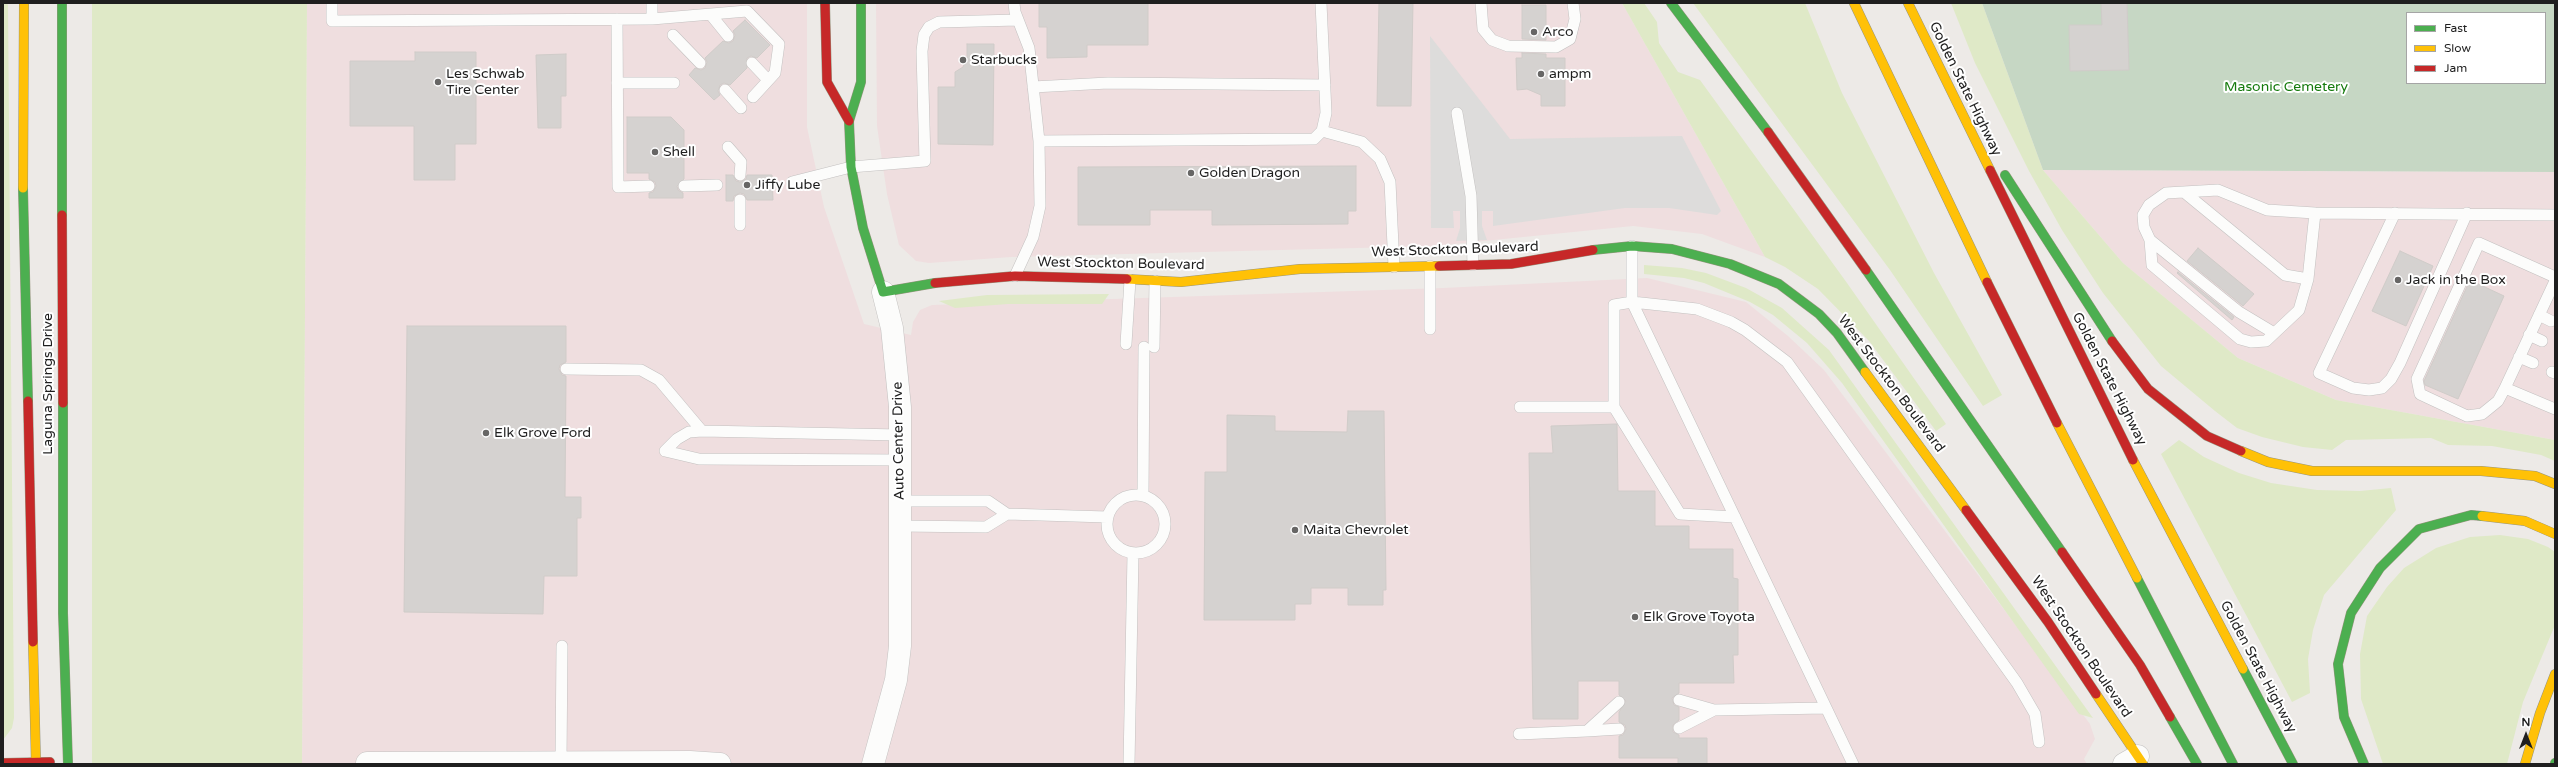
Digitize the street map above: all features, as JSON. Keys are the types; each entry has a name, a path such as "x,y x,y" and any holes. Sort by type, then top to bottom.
{"main road":[{"name":"Laguna Springs Drive","path":"24,3 24,198 36,763"},
{"name":"Laguna Springs Drive","path":"62,3 63,613 65,722 68,763"},
{"name":"Auto Center Drive","path":"825,3 827,82 849,121"},
{"name":"Auto Center Drive","path":"860,3 861,82 849,121 851,167 863,228 883,292"},
{"path":"1671,3 1802,178 2016,484 2140,665 2197,764"},
{"path":"1854,3 2029,369 2233,764"},
{"name":"Golden State Highway","path":"1908,3 2123,440 2293,764"},
{"path":"1948,87 2113,342 2148,389 2207,436 2268,462 2312,471 2480,471 2535,476 2555,484"},
{"name":"West Stockton Boulevard","path":"883,292 939,282 1015,276 1155,281 1220,279 1300,270 1519,263 1609,247 1632,246 1672,249 1730,264 1778,284 1819,314 1854,355 2048,622 2135,761"},
{"path":"2364,764 2344,717 2338,664 2351,612 2380,568 2419,529 2471,515 2525,521 2555,534"},
{"path":"2525,764 2540,713 2555,674"},
{"path":"3,763 68,763"}],"street":[{"name":"Auto Center Drive","path":"873,764 896,680 900,646 901,460 897,358 892,328 883,292"},
{"path":"366,763 561,762 720,764"}],"lane":[{"path":"332,3 332,22 617,19 711,15 746,11 779,44 775,73 753,97"},
{"path":"652,3 652,18"},
{"path":"1014,3 1018,20 1029,48 1039,141 1040,206 1033,237 1015,276"},
{"path":"1039,141 1314,139 1322,131 1326,113 1321,3"},
{"path":"1481,3 1483,29 1492,40 1508,46 1556,47 1570,39 1575,20 1573,3"},
{"path":"711,15 728,36"},
{"path":"617,19 618,187 649,186"},
{"path":"792,182 851,167 925,161 922,51 924,35 929,27 939,22 1018,20"},
{"path":"672,35 700,63"},
{"path":"752,63 768,80"},
{"path":"617,83 674,83"},
{"path":"1033,87 1108,83 1325,85"},
{"path":"725,90 741,108"},
{"path":"1456,113 1471,196 1473,265"},
{"path":"1322,131 1362,142 1380,159 1390,182 1394,267"},
{"path":"728,147 741,162 740,175"},
{"path":"684,186 717,185"},
{"path":"2315,213 2308,279 2299,310 2266,341 2251,342 2240,339 2152,265 2150,240 2144,227 2143,215 2149,205 2166,194 2218,190 2266,210 2315,213 2555,215"},
{"path":"2184,192 2285,275 2308,279"},
{"path":"740,200 740,225"},
{"path":"2395,213 2319,373 2353,388 2369,390 2382,388 2391,379 2400,363 2467,214"},
{"path":"2150,240 2239,312 2274,333"},
{"path":"2555,277 2479,243 2417,379 2420,394 2467,416 2482,414 2498,401 2538,315 2551,300 2555,281"},
{"path":"1632,246 1632,302 1853,764"},
{"path":"1430,266 1430,329"},
{"path":"1126,344 1130,280"},
{"path":"1143,495 1149,347 1155,281"},
{"path":"1735,517 1680,514 1614,407 1614,305 1632,302 1696,309 1731,322 1787,362 2017,683 2035,714 2039,742"},
{"path":"2538,315 2551,321"},
{"path":"2529,335 2542,341"},
{"path":"2519,357 2533,363"},
{"path":"566,369 641,370 659,380 702,431"},
{"path":"2505,388 2555,409"},
{"path":"1520,407 1614,407"},
{"path":"900,435 702,431 683,436 665,451 699,459 901,460"},
{"path":"1131,495 1143,495 1162,508 1166,524 1162,540 1150,552 1133,554 1117,548 1108,534 1107,516 1116,502 1131,495"},
{"path":"900,501 988,501 1007,514"},
{"path":"900,526 986,527 1007,514 1107,516"},
{"path":"1129,764 1133,554"},
{"path":"561,762 562,646"},
{"path":"1679,700 1714,710 1826,708"},
{"path":"1587,731 1619,702"},
{"path":"1679,728 1714,710"},
{"path":"1519,734 1619,728"}],"shaded area":[{"path":"307,3 807,3 807,127 824,207 864,324 911,335 913,322 920,310 932,305 1443,288 1647,278 1746,302 1788,336 1824,370 2090,724 2095,739 2084,759 2087,764 302,764"},
{"path":"876,3 1622,3 1765,257 1702,234 1633,226 1434,246 1011,257 929,263 916,261 899,245 887,194 877,126"},
{"path":"1430,36 1510,139 1682,136 1721,211 1717,215 1669,208 1625,208 1493,226 1493,211 1482,211 1482,226 1487,240 1456,241 1460,228 1460,211 1453,211 1454,228 1431,228"},
{"path":"2043,170 2555,172 2555,440 2336,400 2238,358 2123,263"}],"green space":[{"path":"3,3 7,3 8,5 14,718 12,728 3,740"},
{"path":"92,3 307,3 302,764 92,764"},
{"path":"1622,3 1644,3 1657,22 1659,43 1678,72 1700,80 1847,283 1946,424 1936,431 1869,341 1818,289 1785,267 1765,257"},
{"path":"1693,3 1805,3 1842,93 1934,273 2002,395 1983,406 1890,270"},
{"path":"1951,3 1982,3 2043,170 2123,263 2238,358 2336,400 2555,440 2555,461 2541,455 2492,446 2448,445 2431,438 2346,440 2332,450 2303,447 2262,437 2237,428 2161,366 2103,293 2062,230 2029,171 1975,63"},
{"name":"Masonic Cemetery","path":"1982,3 2555,3 2555,172 2043,170"},
{"path":"1644,265 1682,268 1706,273 1746,288 1782,308 1829,350 2093,718 2079,714 1842,383 1807,343 1773,315 1750,302 1704,283 1684,278 1644,274"},
{"path":"1109,294 1102,304 1008,304 955,308 939,301 987,295"},
{"path":"2179,440 2204,457 2239,473 2271,483 2317,490 2360,491 2391,488 2396,510 2324,595 2313,630 2308,659 2310,693 2292,702 2161,454"},
{"path":"2500,535 2528,539 2548,547 2555,552 2555,625 2523,702 2507,764 2383,764 2361,699 2360,654 2367,616 2387,587 2404,568 2436,548 2470,537"}],"building":[{"path":"1039,3 1148,3 1148,45 1087,45 1087,57 1047,58 1047,27 1039,27"},
{"path":"1379,3 1413,3 1411,106 1377,106"},
{"path":"2101,3 2127,3 2129,70 2070,71 2069,25 2102,25"},
{"name":"Arco","path":"1522,5 1546,5 1546,40 1522,39"},
{"path":"745,20 770,45 757,58 751,56 747,58 747,68 730,85 724,83 720,85 718,91 720,95 714,100 689,75 695,68 701,70 705,68 707,62 705,58 723,41 729,43 733,41 735,35 733,31"},
{"path":"967,44 994,44 993,145 938,144 938,87 955,87 955,72 963,67 967,58"},
{"path":"415,52 476,52 476,144 455,144 455,180 414,180 414,126 350,126 350,61 415,61"},
{"name":"ampm","path":"1522,53 1546,54 1546,58 1565,58 1565,106 1541,106 1541,95 1527,89 1517,90 1516,58 1522,58"},
{"path":"566,54 566,96 561,96 561,128 538,128 536,55"},
{"name":"Shell","path":"627,117 671,117 684,130 684,179 677,186 678,190 683,193 683,198 649,198 649,193 653,192 656,186 655,182 649,179 649,173 627,173"},
{"path":"1356,166 1356,211 1348,211 1348,224 1212,225 1212,210 1150,210 1150,225 1078,225 1078,167"},
{"path":"726,175 733,175 736,181 740,182 746,179 747,175 772,175 773,200 747,200 744,194 740,193 734,196 733,201 726,201"},
{"path":"2198,248 2254,294 2243,306 2187,261"},
{"path":"2400,251 2433,266 2406,326 2372,311"},
{"path":"2178,272 2234,317 2232,320 2177,273"},
{"path":"2470,280 2504,296 2458,399 2425,385 2424,381"},
{"name":"Elk Grove Ford","path":"407,326 566,326 566,362 560,365 559,369 562,375 566,376 565,497 581,497 581,518 577,518 577,576 544,576 543,614 404,612"},
{"name":"Maita Chevrolet","path":"1348,411 1384,411 1386,590 1383,590 1383,605 1348,605 1348,588 1311,588 1311,604 1295,604 1295,620 1204,620 1205,472 1227,472 1227,415 1275,416 1275,431 1347,432"},
{"name":"Elk Grove Toyota","path":"1617,424 1618,491 1655,491 1655,526 1689,526 1689,549 1733,549 1733,578 1738,579 1738,655 1733,655 1734,683 1679,683 1679,693 1672,698 1674,705 1679,707 1679,720 1673,725 1673,732 1679,735 1679,738 1707,738 1707,764 1678,764 1678,758 1619,758 1619,736 1623,735 1626,729 1625,725 1619,722 1619,712 1626,701 1619,695 1619,681 1578,681 1578,719 1533,719 1529,453 1553,453 1551,426"}],"traffic: fast":[{"path":"62,3 62,215"},
{"path":"861,3 861,82 849,121 851,167 863,228 883,292 935,283"},
{"path":"1671,3 1768,132"},
{"path":"2005,175 2112,341"},
{"path":"23,188 28,401"},
{"path":"1593,250 1632,246 1672,249 1730,264 1779,284 1819,314 1837,333 1865,372"},
{"path":"1866,270 2062,552"},
{"path":"63,403 63,613 68,764"},
{"path":"2364,764 2344,717 2338,664 2351,613 2380,568 2419,529 2471,515 2482,516"},
{"path":"2137,578 2233,764"},
{"path":"2243,669 2293,764"},
{"path":"2170,717 2197,764"}],"traffic: slow":[{"path":"23,188 24,3"},
{"path":"1854,3 1987,282"},
{"path":"1908,3 1990,170"},
{"path":"1127,279 1181,282 1300,269 1439,266"},
{"path":"1865,372 1966,510"},
{"path":"2057,423 2137,578"},
{"path":"2241,451 2268,462 2312,471 2481,471 2535,476 2555,484"},
{"path":"2133,460 2243,669"},
{"path":"2482,516 2525,521 2555,534"},
{"path":"33,642 36,764"},
{"path":"2525,764 2540,713 2555,674"},
{"path":"2096,694 2143,764"}],"traffic: jam":[{"path":"825,3 827,82 849,121"},
{"path":"1768,132 1866,270"},
{"path":"1990,170 2133,460"},
{"path":"62,215 63,403"},
{"path":"1439,266 1511,264 1593,250"},
{"path":"935,283 1015,276 1127,279"},
{"path":"1987,282 2057,423"},
{"path":"2112,341 2148,389 2207,436 2241,451"},
{"path":"28,401 33,642"},
{"path":"1966,510 2048,622 2096,694"},
{"path":"2062,552 2140,665 2170,717"},
{"path":"3,763 50,762"}],"place":[{"name":"Arco","path":"1534,32"},
{"name":"Starbucks","path":"963,60"},
{"name":"ampm","path":"1541,74"},
{"name":"Les Schwab Tire Center","path":"438,82"},
{"name":"Shell","path":"655,152"},
{"name":"Golden Dragon","path":"1191,173"},
{"name":"Jiffy Lube","path":"747,185"},
{"name":"Jack in the Box","path":"2398,280"},
{"name":"Elk Grove Ford","path":"486,433"},
{"name":"Maita Chevrolet","path":"1295,530"},
{"name":"Elk Grove Toyota","path":"1635,617"}]}
